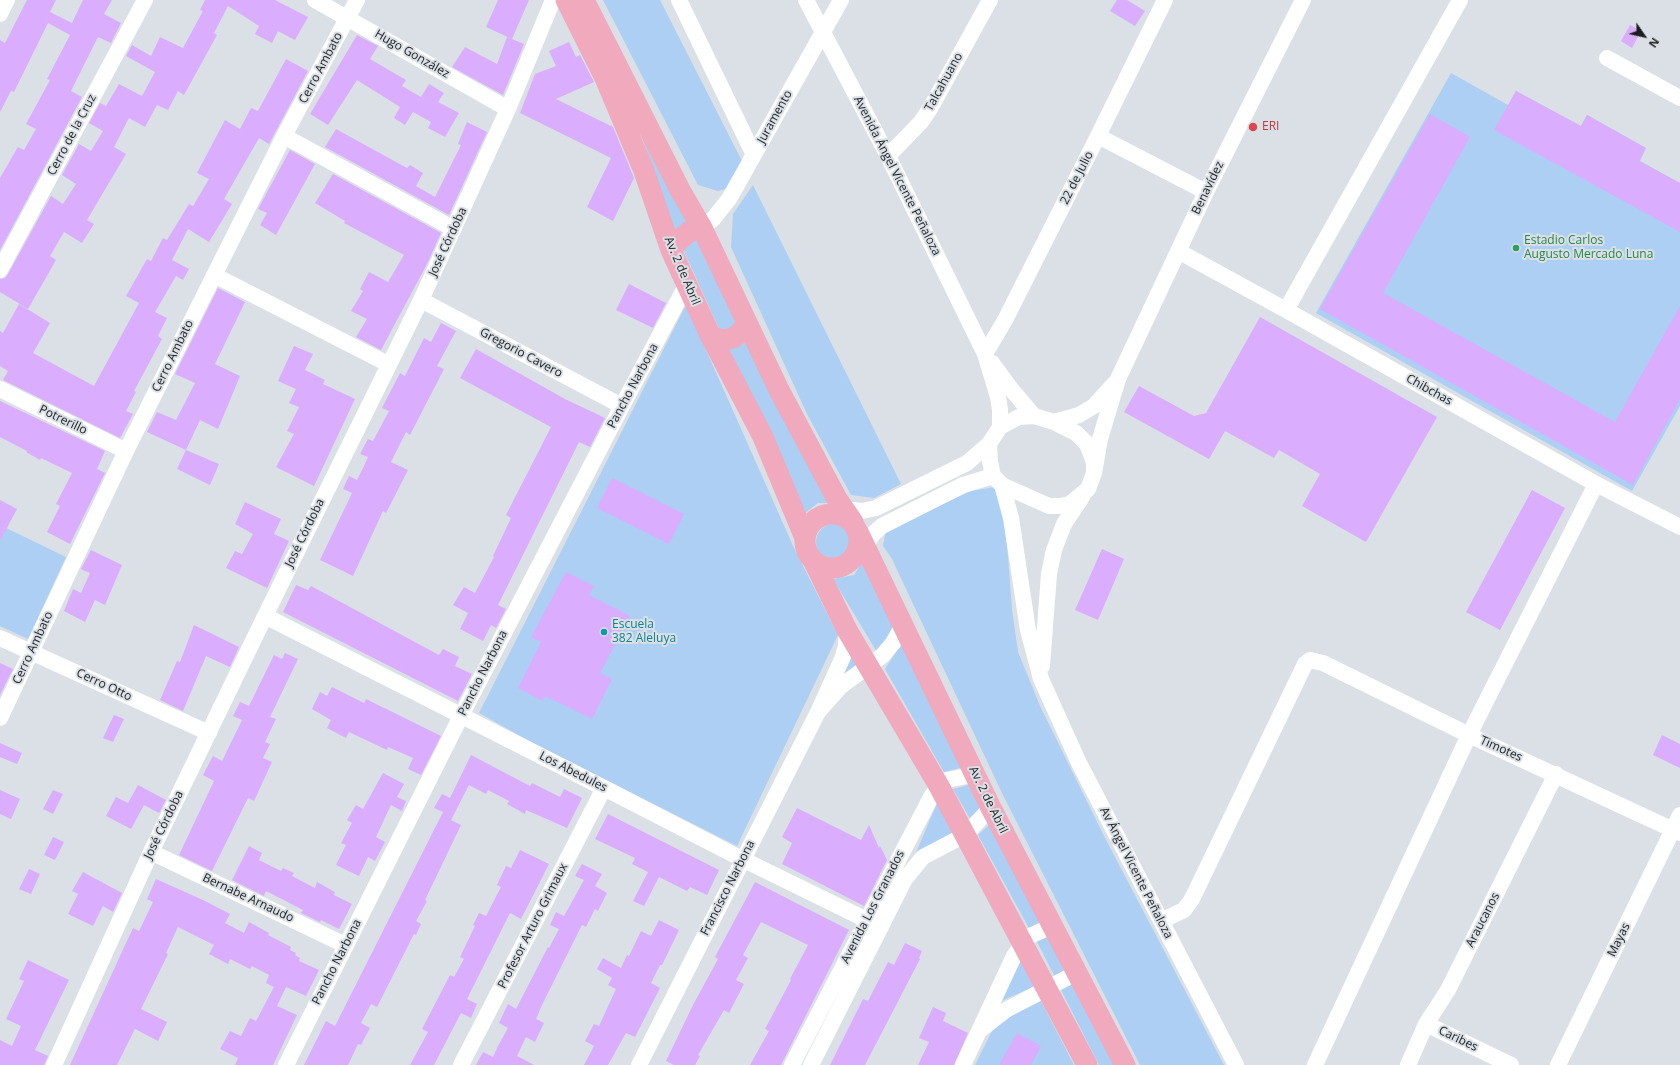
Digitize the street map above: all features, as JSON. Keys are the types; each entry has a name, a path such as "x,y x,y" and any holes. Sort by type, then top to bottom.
{"main road":[{"name":"Av. 2 de Abril","path":"566,0 605,78 644,171 671,250 711,337 763,436 805,538"},
{"name":"Av. 2 de Abril","path":"584,0 680,190 702,228 779,390 902,625 976,774 990,806 1054,925 1125,1065"},
{"path":"671,250 679,240 690,232 702,228"},
{"path":"711,337 723,340 733,338 742,331 746,321"},
{"path":"814,562 828,568 843,566 851,530 820,516 812,521 807,529 805,538 806,551 814,562 847,630 939,786 1047,988 1086,1065"}],"street":[{"path":"0,14 7,0"},
{"name":"Cerro de la Cruz","path":"0,270 144,0"},
{"name":"Hugo González","path":"315,0 508,109"},
{"name":"Cerro Ambato","path":"0,718 126,451 284,136 357,0"},
{"name":"José Córdoba","path":"54,1065 151,852 388,364 421,300 508,109 552,0"},
{"path":"679,0 754,155"},
{"name":"Avenida Ángel Vicente Peñaloza","path":"806,0 888,156 985,354 998,397 1000,427"},
{"name":"Juramento","path":"702,228 722,210 841,0"},
{"name":"Talcahuano","path":"888,156 924,117 990,0"},
{"name":"22 de Julio","path":"985,354 1005,320 1165,0"},
{"name":"Benavídez","path":"1094,474 1100,439 1118,379 1206,192 1303,0"},
{"path":"1286,310 1460,0"},
{"path":"1607,58 1680,98"},
{"path":"284,136 454,229"},
{"path":"1098,136 1206,192"},
{"name":"Chibchas","path":"1178,251 1596,484 1680,527"},
{"path":"214,275 388,364"},
{"name":"Pancho Narbona","path":"286,1065 461,716 687,284"},
{"name":"Gregorio Cavero","path":"421,300 622,406"},
{"name":"Avenida Ángel Vicente Peñaloza","path":"985,354 1011,389 1034,416"},
{"name":"Benavídez","path":"1054,422 1079,415 1094,406 1118,379"},
{"name":"Potrerillo","path":"0,389 126,451"},
{"path":"1041,679 1049,574 1054,550 1064,524 1088,489 1094,474 1094,462 1088,444 1076,433 1054,422 1034,416 1019,417 1000,427 989,444 967,463 876,508 862,511 851,530 873,534 882,526 963,485 998,481 1049,506 1070,504 1088,489"},
{"path":"989,444 990,461 1011,518 1028,630 1041,679"},
{"path":"1315,1065 1469,735 1596,484"},
{"name":"Los Abedules","path":"265,616 742,859 881,927"},
{"name":"Francisco Narbona","path":"818,712 841,686 882,656 893,643 902,625"},
{"name":"Francisco Narbona","path":"639,1065 742,859 818,712 842,659 846,646 847,630"},
{"name":"Cerro Otto","path":"0,638 209,733"},
{"name":"Timotes","path":"1161,921 1184,910 1192,899 1305,664 1310,660 1323,663 1469,735 1556,774 1676,831"},
{"name":"Av Ángel Vicente Peñaloza","path":"1041,679 1079,763 1236,1065"},
{"path":"939,786 948,780 976,774"},
{"name":"Araucanos","path":"1408,1065 1426,1024 1448,990 1556,774"},
{"name":"Avenida Los Granados","path":"792,1065 866,920 931,797 939,786"},
{"name":"Profesor Arturo Grimaux","path":"462,1065 604,788"},
{"name":"Avenida Los Granados","path":"811,1065 905,879 923,857 965,834 977,823 990,806"},
{"name":"Mayas","path":"1558,1065 1676,831 1680,815"},
{"name":"Bernabe Arnaudo","path":"151,852 346,945"},
{"path":"963,1065 1014,956 1030,936 1054,925"},
{"path":"980,1031 1006,1010 1078,972"},
{"name":"Caribes","path":"1426,1024 1511,1065"}],"shaded area":[{"path":"603,0 660,0 743,163 726,189 718,191 698,185"},
{"name":"Estadio Carlos Augusto Mercado Luna","path":"1451,73 1508,105 1516,91 1581,126 1587,115 1646,148 1640,161 1680,183 1680,406 1632,491 1316,313"},
{"path":"634,115 691,220 675,232"},
{"path":"753,185 901,484 874,498 851,495 807,414 731,247 733,214"},
{"path":"690,239 700,239 738,321 733,329 720,331 683,249"},
{"path":"686,305 794,548 838,635 737,846 533,743 479,713"},
{"path":"745,339 832,503 818,503 804,514 728,348"},
{"path":"995,487 1002,503 1012,609 1018,652 1040,706 1105,838 1224,1065 1140,1065 1002,793 892,559 883,546 886,530 971,491"},
{"path":"838,524 847,529 851,535 851,549 847,555 838,560 830,560 821,555 817,549 816,538 821,529 827,525"},
{"path":"0,525 66,557 28,639 0,626"},
{"path":"865,557 894,627 877,652 833,579 854,575"},
{"path":"902,643 964,767 944,772 885,669"},
{"path":"853,654 859,666 838,685"},
{"path":"972,784 983,807 972,822 953,789"},
{"path":"938,801 956,831 915,855"},
{"path":"990,824 1045,923 1030,930 978,835"},
{"path":"1051,932 1070,969 1055,977 1036,940"},
{"path":"1023,955 1040,984 1001,1001"},
{"path":"1075,979 1118,1065 1099,1065 1060,988"},
{"path":"1041,1001 1074,1065 975,1065 996,1023"}],"building":[{"path":"27,0 56,0 50,12 72,23 83,0 112,0 104,14 121,23 111,43 98,37 71,91 82,97 0,250 0,178 18,147 24,150 36,129 26,124 50,80 47,79 70,35 48,23 14,92 11,91 0,112 0,40 5,43"},
{"path":"205,0 275,0 308,17 295,40 278,31 272,43 255,34 259,26 228,6 214,33 217,35 184,95 178,91 168,110 157,105 145,127 129,118 114,147 126,154 87,220 94,224 82,243 64,232 50,256 56,260 28,309 0,292 0,279 5,278 8,274 51,196 63,204 76,184 62,175 79,144 91,151 103,131 89,123 100,103 106,106 119,84 142,96 155,72 126,56 132,45 151,56 160,37 183,48 203,11 200,10"},
{"path":"498,0 529,0 512,39 486,27"},
{"path":"1117,0 1127,0 1145,11 1135,26 1110,11"},
{"path":"1630,25 1641,31 1632,48 1621,41"},
{"path":"357,35 378,46 370,59 406,80 402,86 421,97 429,84 444,93 438,102 459,113 445,137 428,128 431,122 413,112 405,125 394,118 400,107 357,80 328,125 310,114"},
{"path":"507,37 524,44 503,95 452,67 465,47 497,64"},
{"path":"569,42 576,57 580,55 594,82 556,99 613,127 634,178 613,221 587,207 611,158 520,113 535,74 556,66 549,51"},
{"path":"286,59 308,71 269,144 259,138 224,199 232,204 209,242 188,229 172,260 189,269 183,280 176,276 155,312 167,318 158,336 162,339 134,391 136,392 126,411 133,414 120,438 3,380 8,371 0,366 0,331 3,333 19,304 50,323 33,353 94,386 139,303 126,296 147,259 151,261 163,238 167,240 189,204 193,206 209,179 197,173 225,120 240,129 251,108 258,111"},
{"path":"1516,91 1581,126 1587,115 1646,148 1639,161 1680,183 1680,232 1494,130"},
{"path":"1430,114 1470,137 1383,293 1615,422 1680,306 1680,399 1633,485 1320,309"},
{"path":"467,122 487,132 449,215 325,147 336,129 407,168 410,165 423,173 416,186 435,197 461,145 458,144"},
{"path":"290,150 315,164 276,235 260,225 267,213 258,209"},
{"path":"333,174 441,233 427,264 381,350 356,337 367,319 351,311 363,291 360,289 369,272 388,282 404,255 344,223 345,221 315,203"},
{"path":"629,284 666,303 653,328 616,310"},
{"path":"218,288 245,302 215,364 240,376 218,429 200,420 186,450 147,432 157,412 176,420 195,383 175,374"},
{"path":"1260,317 1437,417 1366,542 1302,506 1320,474 1279,450 1274,458 1225,431 1209,459 1124,412 1139,386 1194,416 1206,413"},
{"path":"441,323 456,331 437,366 444,369 410,435 406,432 391,462 408,470 386,513 383,511 353,576 320,560 352,493 343,489 349,476 357,480 363,468 368,457 360,454 368,439 373,441 389,411 382,408 400,373 405,376 424,338 431,342"},
{"path":"294,346 313,354 305,370 325,380 323,384 355,399 314,486 276,467 294,434 287,431 299,407 289,403 296,389 278,381"},
{"path":"476,349 565,399 605,418 590,447 579,442 498,605 506,609 496,628 491,625 483,641 460,629 468,613 453,605 464,587 475,593 494,557 493,556 511,518 506,515 551,427 460,378"},
{"path":"0,401 105,451 97,469 105,473 70,544 47,532 60,506 56,504 72,473 41,458 40,460 26,452 27,451 0,437"},
{"path":"186,450 219,464 210,485 177,469"},
{"path":"612,478 684,514 669,544 597,508"},
{"path":"1532,490 1565,508 1500,630 1466,612"},
{"path":"0,500 17,509 0,541"},
{"path":"245,502 281,519 274,534 289,541 267,588 226,568 235,551 242,554 253,534 235,524"},
{"path":"1102,549 1124,559 1098,620 1075,610"},
{"path":"91,550 122,565 105,605 95,600 85,622 64,611 73,589 81,593 90,573 81,569"},
{"path":"566,572 594,586 589,595 630,616 600,673 612,679 592,719 545,696 543,701 518,688 541,642 531,637"},
{"path":"296,585 308,590 311,586 439,655 443,649 459,657 455,666 472,674 458,701 283,612"},
{"path":"194,625 239,647 230,667 206,656 183,711 160,700 177,661 180,662"},
{"path":"285,653 298,659 270,717 276,719 265,742 270,744 263,758 272,762 254,801 248,798 212,871 179,855 214,781 203,775 213,756 222,761 242,720 233,716 240,702 249,706 274,655 282,659"},
{"path":"0,663 13,669 0,695"},
{"path":"332,687 364,703 366,699 441,736 421,775 408,769 413,758 388,747 387,750 349,732 346,738 327,728 331,720 312,709 320,692 327,696"},
{"path":"114,715 124,719 113,742 103,738"},
{"path":"1662,735 1680,744 1680,768 1653,755"},
{"path":"0,743 22,753 17,764 0,757"},
{"path":"471,755 530,786 532,783 560,797 564,789 582,798 567,828 526,810 525,814 507,804 509,801 488,790 486,794 469,785 451,820 461,825 425,900 427,901 416,921 421,924 416,935 414,934 377,1007 371,1004 361,1023 370,1028 361,1045 358,1044 348,1065 304,1065 326,1021 335,1026 443,812 434,808 442,794 450,798"},
{"path":"383,773 404,784 397,797 406,801 402,811 391,805 376,837 385,842 375,861 368,857 359,876 336,865 346,845 341,843 352,823 347,820 356,805 363,809"},
{"path":"138,785 166,800 159,813 144,805 131,829 106,816 116,797 128,803"},
{"path":"0,790 20,799 11,819 0,814"},
{"path":"53,790 63,794 53,814 43,809"},
{"path":"797,808 861,840 869,825 879,848 880,846 887,860 864,906 782,864 792,843 782,837"},
{"path":"608,814 719,870 707,895 690,887 687,891 659,877 644,906 633,901 648,872 632,864 635,858 595,839"},
{"path":"53,837 64,842 55,860 44,855"},
{"path":"249,846 262,853 259,860 281,871 283,868 294,873 292,876 315,888 317,882 335,892 334,895 352,904 339,929 321,920 320,922 301,913 303,910 266,891 264,896 232,880"},
{"path":"520,850 549,864 521,919 510,913 467,999 477,1004 471,1018 461,1013 434,1065 410,1065 428,1032 422,1029 450,975 454,977 464,959 460,957 475,926 473,925 479,913 486,916 501,887 497,885 506,866 511,868"},
{"path":"582,864 602,874 595,886 607,893 598,911 595,909 586,927 582,925 542,1005 536,1019 544,1023 535,1042 526,1037 517,1056 534,1065 476,1065 483,1052 493,1057 508,1028 499,1023 508,1004 516,1009 559,929 550,925 556,912 564,916 584,880 575,876"},
{"path":"29,869 40,874 31,894 19,889"},
{"path":"83,872 122,893 113,912 103,906 93,926 68,914 78,894 72,891"},
{"path":"156,879 230,914 225,923 244,933 249,922 269,933 268,935 291,947 290,950 296,953 295,955 300,958 299,961 319,970 306,996 286,987 277,1006 297,1015 273,1065 235,1065 238,1058 220,1049 230,1031 241,1036 250,1018 256,1021 274,987 266,983 269,975 252,966 250,969 230,959 228,964 209,954 214,945 178,927 166,953 168,954 141,1009 167,1022 158,1041 135,1029 117,1065 70,1065 133,928 139,931 153,902 147,899"},
{"path":"755,882 849,930 781,1065 750,1065 769,1031 765,1029 808,945 761,922 743,955 748,958 736,980 744,984 729,1013 724,1010 698,1055 700,1056 695,1065 674,1065 666,1061 693,1005 718,959 715,957"},
{"path":"659,920 679,930 662,965 660,965 651,983 660,988 635,1037 626,1033 608,1065 584,1065 594,1046 585,1041 594,1024 599,1026 616,989 608,985 612,978 597,969 603,958 621,968 627,955 629,956 641,931 651,936"},
{"path":"905,943 922,951 919,958 920,959 865,1065 830,1065 863,999 868,1001 888,962 894,965"},
{"path":"28,960 69,980 35,1050 48,1056 44,1065 0,1065 0,1040 12,1046 21,1026 6,1019 24,981 19,979"},
{"path":"933,1007 946,1013 943,1021 968,1033 954,1065 918,1065 929,1042 919,1038"},
{"path":"1017,1033 1041,1046 1031,1065 999,1065"}],"place":[{"name":"ERI","path":"1253,127"},
{"name":"Estadio Carlos Augusto Mercado Luna","path":"1516,248"},
{"name":"Escuela 382 Aleluya","path":"604,632"}]}
